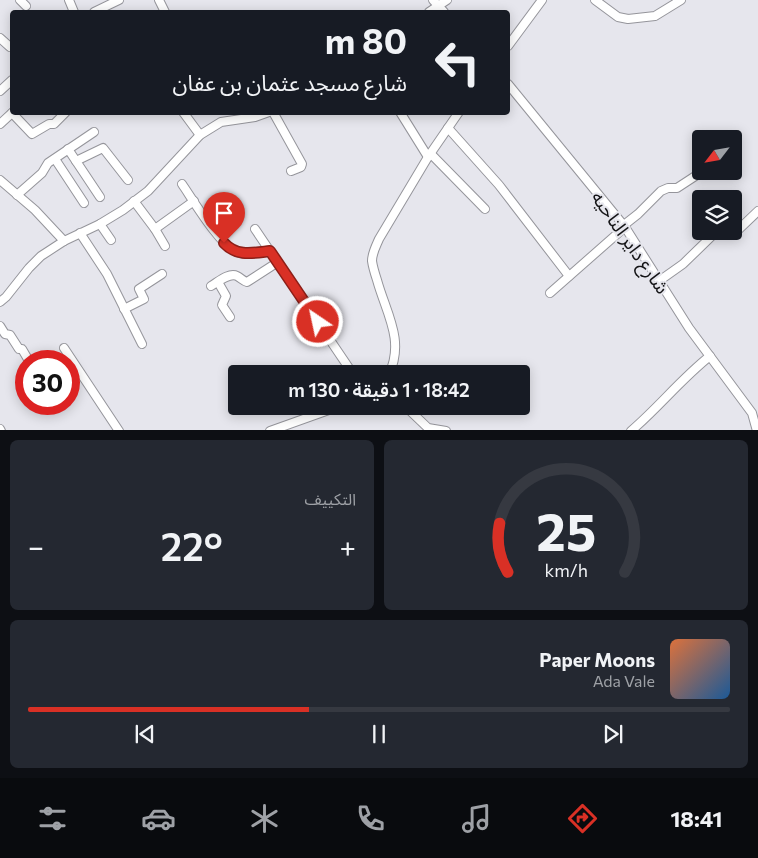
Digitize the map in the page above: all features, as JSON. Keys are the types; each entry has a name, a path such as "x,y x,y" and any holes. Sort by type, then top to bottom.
{"street":[{"path":"98,10 119,0"},
{"path":"435,3 447,0"},
{"path":"510,43 542,0"},
{"path":"595,0 618,17 628,19 655,16 681,0"},
{"path":"0,38 10,47"},
{"path":"0,91 10,82"},
{"name":"شارع داير الناحيه","path":"510,86 624,226 659,281 746,406 755,421 757,430"},
{"path":"15,115 32,134 49,124 54,124 63,115"},
{"path":"185,115 200,135"},
{"path":"0,302 35,261 64,241 100,224 134,201 153,185 200,135 221,122 261,115"},
{"path":"275,115 302,164 301,167 291,171"},
{"path":"402,115 430,156 485,210"},
{"path":"393,365 396,343 390,317 373,267 374,253 379,239 457,115"},
{"path":"448,128 499,185 569,276"},
{"path":"17,194 42,173 48,163 94,132"},
{"path":"76,161 104,148 128,180"},
{"path":"68,150 100,197"},
{"path":"55,159 84,203"},
{"path":"550,293 661,191 668,188 678,188 692,178"},
{"path":"0,180 44,218 64,241"},
{"path":"182,184 228,248 241,254 270,251"},
{"path":"134,201 165,246"},
{"path":"155,229 194,201"},
{"path":"742,226 758,211"},
{"path":"100,224 111,240"},
{"path":"255,229 347,365"},
{"path":"80,233 107,274 142,344"},
{"path":"659,281 683,264 708,240"},
{"path":"230,317 222,305 226,296 214,284 232,274 247,282 278,262"},
{"path":"124,309 144,299 139,289 162,274"},
{"path":"0,326 5,334 10,335 19,349 23,350"},
{"path":"64,348 119,430"},
{"path":"631,430 652,412 688,374 710,356"},
{"path":"270,430 314,415"},
{"path":"414,415 428,428 446,430"}],"route":[{"path":"224,243 234,252 241,254 270,251 318,322"}]}
